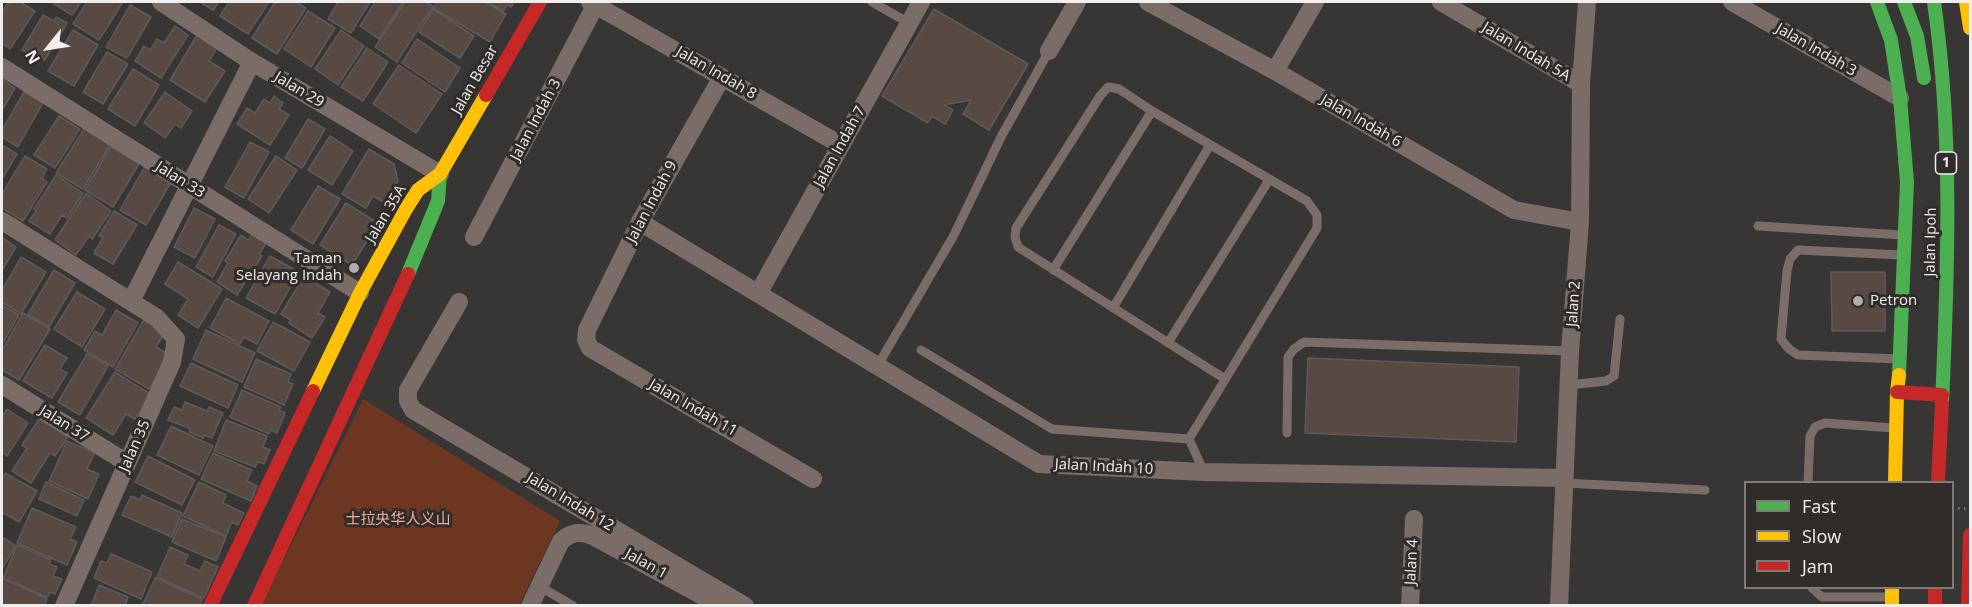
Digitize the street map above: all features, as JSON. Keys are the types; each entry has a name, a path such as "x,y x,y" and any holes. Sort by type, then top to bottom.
{"main road":[{"name":"Jalan Besar","path":"440,174 540,2"},
{"path":"1877,2 1891,40 1900,98 1907,182 1895,481"},
{"path":"1904,2 1917,36 1926,94"},
{"name":"Jalan Ipoh","path":"1934,2 1940,40 1948,191 1946,324 1938,481"},
{"path":"1966,2 1971,28"},
{"name":"Jalan 35A","path":"210,606 360,293 418,190 440,174"},
{"path":"254,606 421,245 438,201 440,174"},
{"path":"1933,183 1937,248 1946,324"},
{"path":"1897,392 1942,395"},
{"path":"1968,603 1971,535"},
{"path":"1935,589 1935,606"}],"street":[{"name":"Jalan 29","path":"163,2 252,62 440,174"},
{"name":"Jalan Indah 3","path":"474,237 594,2"},
{"name":"Jalan Indah 8","path":"594,2 841,146"},
{"name":"Jalan Indah 7","path":"759,292 921,2"},
{"path":"1049,51 1077,2"},
{"name":"Jalan Indah 6","path":"1148,2 1275,71 1514,210 1580,222"},
{"path":"1275,71 1315,2"},
{"name":"Jalan Indah 5A","path":"1441,2 1581,84"},
{"name":"Jalan 2","path":"1559,606 1570,351 1580,222 1581,84 1587,2"},
{"name":"Jalan Indah 3","path":"1732,2 1900,98"},
{"path":"131,301 252,62"},
{"name":"Jalan 33","path":"2,67 360,293"},
{"name":"Jalan Indah 9","path":"587,330 640,222 722,77"},
{"name":"Jalan 35","path":"2,221 157,318 176,339 172,362 64,606"},
{"name":"Jalan Indah 10","path":"640,222 759,292 1039,464 1204,472 1564,481"},
{"name":"Jalan Indah 12","path":"459,302 408,390 408,401 413,410 745,606"},
{"name":"Jalan Indah 11","path":"587,330 586,340 590,348 813,478"},
{"name":"Jalan 37","path":"2,385 127,463"},
{"name":"Jalan 4","path":"1410,606 1414,519"},
{"name":"Jalan 1","path":"539,586 561,541 568,535 579,531 593,536 721,606"},
{"path":"530,606 539,586"}],"lane":[{"path":"872,2 909,23"},
{"path":"878,365 954,235 1001,137 1049,51"},
{"path":"1189,438 1225,379 1317,228 1317,215 1307,201 1152,111 1119,89 1108,87 1016,228 1015,237 1018,247 1225,379"},
{"path":"1053,270 1152,111"},
{"path":"1113,308 1210,145"},
{"path":"1168,343 1269,180"},
{"path":"1758,226 1905,236"},
{"path":"1900,359 1798,355 1780,339 1786,271 1790,259 1798,250 1904,255"},
{"path":"1569,385 1606,381 1614,376 1620,320"},
{"path":"1287,433 1288,357 1304,342 1570,351"},
{"path":"921,350 1052,429 1189,438"},
{"path":"1809,481 1810,436 1815,427 1826,423 1897,428"},
{"path":"1189,438 1204,472"},
{"path":"1564,481 1705,490"},
{"path":"539,586 573,606"},
{"path":"1813,589 1822,597 1892,597"}],"path":[{"path":"1954,507 1971,508"}],"green space":[{"name":"士拉央华人义山","path":"363,399 560,521 519,605 261,606"}],"building":[{"path":"9,2 20,2 35,11 10,49 2,43 2,12"},
{"path":"51,2 81,2 72,15"},
{"path":"87,2 123,2 99,40 73,24"},
{"path":"200,2 219,2 213,10"},
{"path":"229,2 269,2 248,34 220,16"},
{"path":"275,2 296,2 306,8 277,54 252,38"},
{"path":"338,2 370,2 351,33 328,19"},
{"path":"375,2 403,2 379,39 360,26"},
{"path":"405,2 426,2 433,6 397,62 375,47"},
{"path":"437,2 485,2 506,14 490,42 433,8"},
{"path":"488,2 514,2 511,7 507,5 503,11"},
{"path":"130,5 151,17 127,58 106,47"},
{"path":"433,9 474,36 460,58 419,32"},
{"path":"934,9 1028,64 989,130 963,114 971,100 944,105 953,110 945,124 932,116 928,123 882,96"},
{"path":"308,11 335,28 311,67 284,49"},
{"path":"43,15 54,21 56,17 67,23 45,60 37,55 35,58 22,50"},
{"path":"175,26 188,35 161,78 135,61 144,46 150,50 157,39 164,43"},
{"path":"73,30 98,45 74,86 48,71"},
{"path":"341,30 364,46 338,85 315,69"},
{"path":"197,35 217,48 209,61 225,71 205,102 170,80"},
{"path":"417,39 460,68 445,92 402,63"},
{"path":"367,48 388,62 363,101 341,87"},
{"path":"107,52 128,64 103,104 83,92"},
{"path":"399,65 442,94 416,133 373,104"},
{"path":"133,69 159,85 135,126 108,109"},
{"path":"2,79 15,88 2,110"},
{"path":"24,92 43,103 18,147 2,137 2,130"},
{"path":"165,92 192,111 181,128 175,124 165,138 144,123"},
{"path":"274,96 283,103 279,109 289,115 270,145 237,124 247,108 255,113 264,99 270,103"},
{"path":"59,116 80,129 55,168 34,155"},
{"path":"308,119 325,129 302,168 285,158"},
{"path":"87,124 113,140 83,189 56,173"},
{"path":"330,136 353,151 332,185 308,170"},
{"path":"250,142 269,152 244,198 225,187"},
{"path":"2,145 17,154 2,179"},
{"path":"111,147 139,164 113,207 85,190"},
{"path":"369,149 394,164 398,181 385,203 373,196 366,208 342,194"},
{"path":"25,156 47,169 42,178 47,182 23,221 2,208 2,194"},
{"path":"276,156 297,170 269,213 248,199"},
{"path":"145,166 171,182 146,225 120,210"},
{"path":"56,175 83,193 67,218 62,215 50,234 29,221"},
{"path":"318,186 340,199 313,244 291,230"},
{"path":"86,193 111,211 92,239 89,236 76,255 55,240"},
{"path":"346,203 378,223 352,265 320,245"},
{"path":"194,208 215,219 195,258 174,247"},
{"path":"114,211 137,225 113,264 94,253 103,238 99,236"},
{"path":"219,225 236,234 213,277 196,267"},
{"path":"253,233 267,242 259,254 262,256 237,295 217,282 228,263 225,261 241,235 248,240"},
{"path":"2,237 16,247 2,270"},
{"path":"270,256 299,272 275,314 246,298"},
{"path":"21,257 46,272 21,314 2,302 2,290"},
{"path":"178,262 222,289 198,328 178,315 188,299 165,284"},
{"path":"54,270 75,283 49,327 28,314"},
{"name":"Petron","path":"1831,272 1885,272 1885,331 1832,331"},
{"path":"304,276 330,292 318,313 325,317 312,338 289,323 291,320 281,314"},
{"path":"77,292 105,309 82,347 54,329"},
{"path":"226,298 269,321 257,344 244,337 240,344 210,328"},
{"path":"2,305 19,315 2,345"},
{"path":"116,310 138,323 113,367 84,350 95,331 102,335"},
{"path":"23,313 50,329 19,380 2,370 2,350"},
{"path":"145,318 166,331 156,347 169,355 149,389 115,369"},
{"path":"273,322 310,342 294,371 257,351"},
{"path":"206,330 255,353 242,382 193,359"},
{"path":"45,345 67,358 60,369 67,373 52,398 23,381"},
{"path":"87,354 108,366 80,415 58,402"},
{"path":"1308,358 1519,367 1516,442 1305,433"},
{"path":"256,359 291,374 288,382 293,384 284,405 244,387"},
{"path":"191,363 238,385 228,408 180,386"},
{"path":"115,372 150,394 135,419 126,414 113,435 86,418"},
{"path":"242,390 281,407 279,410 285,413 277,433 271,430 269,434 230,417"},
{"path":"185,402 207,411 209,407 223,413 212,438 204,435 203,438 189,432 191,429 168,420 174,407 182,410"},
{"path":"7,409 28,423 7,456 2,452 2,417"},
{"path":"39,419 68,437 55,456 50,453 31,483 12,471 27,448 22,445"},
{"path":"226,420 267,436 263,447 270,450 264,464 258,462 255,467 214,451"},
{"path":"171,426 213,446 199,475 157,455"},
{"path":"67,441 95,453 87,469 99,474 88,499 49,481"},
{"path":"213,453 252,470 247,481 257,486 251,501 201,479"},
{"path":"148,456 195,480 182,505 135,482"},
{"path":"5,473 37,491 19,522 2,512 2,479"},
{"path":"46,482 84,500 77,516 39,499"},
{"path":"199,482 226,495 223,503 244,513 238,525 232,522 226,536 183,516"},
{"path":"142,495 182,513 172,537 122,515 131,496 140,500"},
{"path":"32,508 76,527 70,539 77,542 67,565 17,543"},
{"path":"182,519 226,537 216,561 172,542"},
{"path":"2,537 16,546 2,569"},
{"path":"17,545 51,560 49,564 57,567 53,576 62,579 55,594 50,592 47,597 3,578"},
{"path":"170,547 188,555 184,564 200,571 205,561 218,567 204,598 157,577"},
{"path":"111,554 152,572 141,599 94,578 101,561 107,563"},
{"path":"2,578 47,599 44,606 2,606"},
{"path":"155,578 202,599 200,606 142,606"},
{"path":"99,585 128,597 125,606 91,606"}],"traffic: fast":[{"path":"1877,2 1891,40 1900,98 1907,182 1899,375"},
{"path":"1904,2 1917,36 1924,78"},
{"path":"1934,2 1944,102 1947,202 1942,403"},
{"path":"408,274 438,201 440,174"}],"traffic: slow":[{"path":"1966,2 1970,28"},
{"path":"313,391 360,293 406,209 418,190 440,174 486,95"},
{"path":"1895,481 1899,375"},
{"path":"1892,589 1892,606"}],"traffic: jam":[{"path":"486,95 540,2"},
{"path":"254,606 408,274"},
{"path":"210,606 313,391"},
{"path":"1897,392 1942,395"},
{"path":"1938,481 1942,403"},
{"path":"1968,606 1970,535"},
{"path":"1935,589 1935,606"}],"place":[{"name":"Taman Selayang Indah","path":"354,268"},
{"name":"Petron","path":"1858,301"}]}
